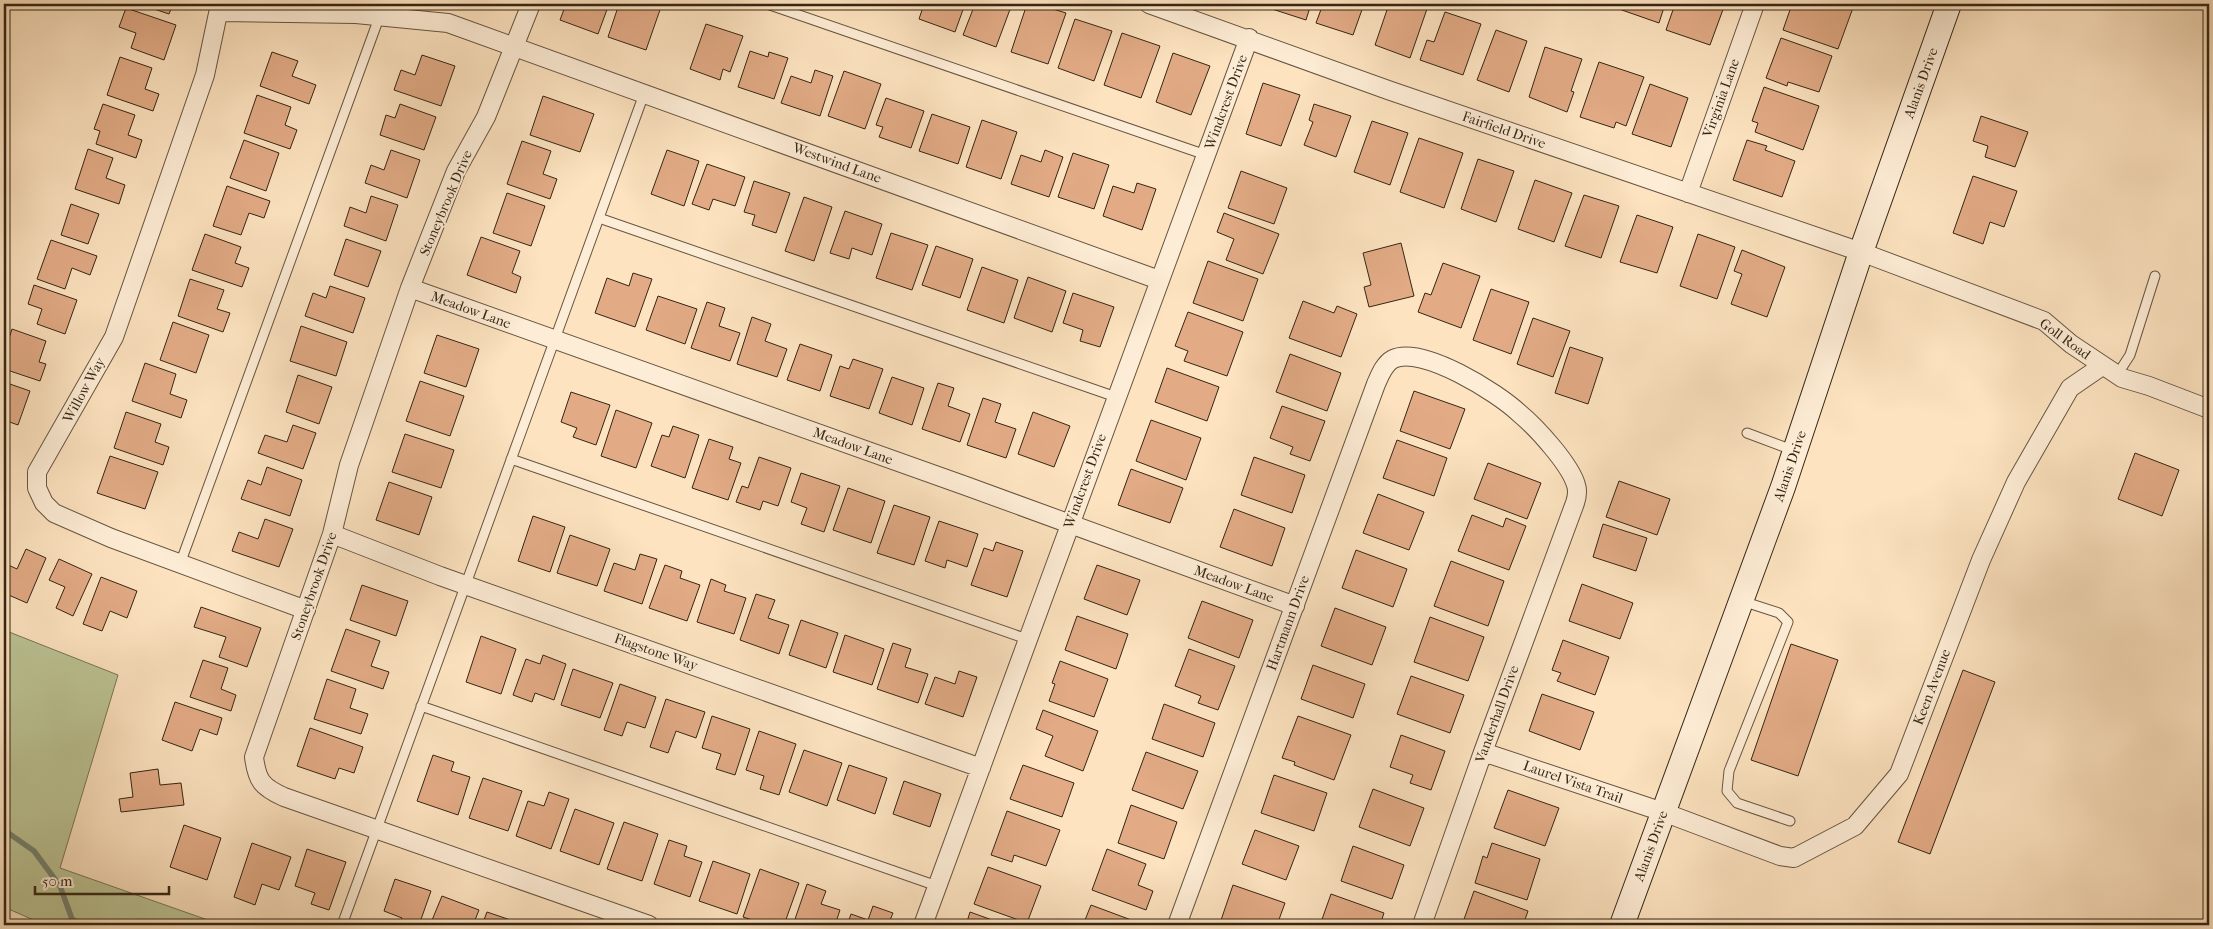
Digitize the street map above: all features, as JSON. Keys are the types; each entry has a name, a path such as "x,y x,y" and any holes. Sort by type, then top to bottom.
{"main road":[{"name":"Alanis Drive","path":"1622,925 1742,601 1795,451 1861,252 1949,4"}],"street":[{"name":"Stoneybrook Drive","path":"531,4 486,117 456,171 410,288 349,465 332,534 254,757 257,775 268,789 276,793 649,925"},
{"name":"Fairfield Drive","path":"1149,4 1249,38 1388,90 1861,252"},
{"name":"Virginia Lane","path":"1688,193 1755,4"},
{"name":"Westwind Lane","path":"219,8 356,14 382,10 448,23 1159,280"},
{"name":"Willow Way","path":"219,8 205,75 114,338 37,472 37,488 44,503 54,513 111,538 306,610"},
{"name":"Windcrest Drive","path":"923,925 1249,38"},
{"name":"Goll Road","path":"1861,252 2044,321 2071,344 2118,375 2209,409"},
{"name":"Meadow Lane","path":"410,288 1295,606"},
{"name":"Hartmann Drive","path":"1177,925 1381,373 1391,360 1403,356 1428,361 1471,380 1519,412 1540,434 1576,482 1578,492 1576,503"},
{"name":"Keen Avenue","path":"1663,812 1780,856 1794,858 1855,826 1899,774 1981,560 2016,482 2070,388 2102,366"},
{"name":"Vanderhall Drive","path":"1422,925 1483,752 1576,503"},
{"name":"Flagstone Way","path":"332,534 465,585 981,768"},
{"name":"Laurel Vista Trail","path":"1483,752 1663,812"}],"lane":[{"path":"767,4 1206,155"},
{"path":"180,564 382,10"},
{"path":"342,925 644,94"},
{"path":"599,218 1116,397"},
{"path":"2118,375 2130,355 2155,276"},
{"path":"1747,433 1795,451"},
{"path":"511,459 1027,639"},
{"path":"1742,601 1779,612 1788,622 1729,771 1727,791 1737,803 1790,821"},
{"path":"421,706 937,886"}],"green space":[{"path":"4,630 118,675 60,868 222,925 45,925 4,907"}],"building":[{"path":"139,4 173,4 169,14"},
{"path":"566,4 609,4 598,34 560,20"},
{"path":"619,4 662,4 646,50 608,37"},
{"path":"900,4 914,4 912,8"},
{"path":"924,4 965,4 955,32 919,19"},
{"path":"975,4 1012,4 996,47 963,35"},
{"path":"1027,4 1037,4 1066,13 1048,64 1011,52"},
{"path":"1271,4 1311,4 1306,20 1269,8"},
{"path":"1323,4 1364,4 1353,35 1316,23"},
{"path":"1389,4 1421,4 1428,6 1410,58 1375,45"},
{"path":"1621,4 1665,4 1659,23 1619,9"},
{"path":"1675,4 1725,4 1710,45 1666,30"},
{"path":"1792,4 1854,5 1838,49 1783,30"},
{"path":"126,8 176,25 164,60 131,48 136,33 119,27"},
{"path":"1445,12 1481,24 1463,75 1420,60 1427,40 1434,42"},
{"path":"1075,19 1112,31 1094,81 1058,68"},
{"path":"706,24 743,36 730,72 723,69 720,80 690,69"},
{"path":"1496,30 1527,41 1509,92 1477,80"},
{"path":"1122,33 1160,46 1141,98 1104,85"},
{"path":"1781,38 1832,56 1819,92 1788,82 1787,86 1766,78"},
{"path":"1545,47 1582,59 1571,91 1574,92 1567,112 1529,97"},
{"path":"750,51 768,57 769,52 788,58 774,99 738,87"},
{"path":"272,52 298,61 292,76 316,85 309,104 260,86"},
{"path":"1173,53 1210,66 1191,115 1156,102"},
{"path":"422,55 455,66 441,106 394,90 401,70 415,75"},
{"path":"120,57 152,68 145,89 159,94 153,111 107,95"},
{"path":"1599,62 1644,77 1626,126 1616,122 1614,128 1580,117"},
{"path":"815,70 833,76 820,116 781,103 791,76 811,83"},
{"path":"844,71 881,84 865,129 828,116"},
{"path":"1263,83 1300,95 1281,146 1246,134"},
{"path":"1650,84 1688,98 1671,147 1632,134"},
{"path":"1764,87 1819,106 1803,150 1755,132 1758,123 1752,121"},
{"path":"257,95 291,107 285,125 297,130 290,149 244,133"},
{"path":"543,96 594,114 580,152 530,135"},
{"path":"886,98 924,111 911,148 879,137 883,127 876,125"},
{"path":"103,104 135,115 128,135 142,140 136,158 96,144 100,131 94,129"},
{"path":"400,104 436,117 424,150 380,135 386,115 395,118"},
{"path":"1314,104 1351,116 1336,157 1304,145 1313,122 1309,120"},
{"path":"932,114 970,127 958,164 919,151"},
{"path":"1981,116 2028,132 2015,167 1985,157 1988,146 1973,141"},
{"path":"982,120 1017,132 1001,179 966,167"},
{"path":"1372,121 1408,133 1390,185 1354,172"},
{"path":"1419,138 1463,153 1444,208 1400,192"},
{"path":"244,140 279,153 266,191 230,178"},
{"path":"1747,140 1767,146 1765,150 1795,161 1782,197 1733,180"},
{"path":"522,141 551,151 543,174 557,179 550,199 507,184"},
{"path":"88,149 113,158 106,178 125,185 119,204 75,189"},
{"path":"391,150 420,160 407,198 365,183 371,165 384,170"},
{"path":"667,150 699,161 684,206 651,194"},
{"path":"1045,150 1063,157 1049,197 1011,184 1021,155 1041,162"},
{"path":"1073,153 1109,165 1094,209 1058,197"},
{"path":"1478,159 1514,171 1496,222 1461,209"},
{"path":"707,164 745,177 735,206 713,199 709,210 692,204"},
{"path":"1241,171 1287,188 1274,224 1228,208"},
{"path":"1973,176 2017,191 2004,227 1990,222 1983,244 1953,233"},
{"path":"1535,180 1572,193 1554,242 1518,229"},
{"path":"754,181 790,193 776,233 752,225 755,215 744,212"},
{"path":"1137,183 1156,189 1142,230 1103,216 1113,186 1134,193"},
{"path":"227,186 270,201 264,218 249,213 241,235 213,226"},
{"path":"507,193 545,206 531,246 493,233"},
{"path":"1584,195 1619,206 1601,258 1565,246"},
{"path":"371,196 398,205 386,241 344,226 350,207 366,213"},
{"path":"804,197 832,207 814,261 785,251"},
{"path":"71,204 99,214 88,244 61,235"},
{"path":"845,211 882,224 872,255 852,248 849,259 830,253"},
{"path":"1224,213 1279,234 1263,274 1226,260 1234,239 1217,232"},
{"path":"1637,215 1673,227 1657,273 1620,262"},
{"path":"891,233 928,245 912,290 876,278"},
{"path":"205,234 241,247 235,263 249,268 242,287 192,270"},
{"path":"1698,234 1735,247 1717,299 1680,286"},
{"path":"481,237 520,251 512,273 521,277 516,293 467,275"},
{"path":"346,239 381,251 368,287 334,275"},
{"path":"51,240 97,256 90,275 72,268 65,289 37,279"},
{"path":"1401,243 1414,296 1369,307 1364,287 1371,285 1363,253"},
{"path":"936,246 973,259 960,298 922,285"},
{"path":"1742,250 1785,267 1767,317 1731,304 1742,274 1734,271"},
{"path":"1208,261 1258,279 1243,321 1193,303"},
{"path":"1443,263 1480,276 1461,328 1418,312 1425,293 1431,295"},
{"path":"982,267 1018,280 1004,323 967,310"},
{"path":"633,273 652,279 635,327 595,313 607,278 629,286"},
{"path":"1028,277 1066,291 1052,332 1014,318"},
{"path":"190,279 224,290 217,309 230,313 223,332 178,316"},
{"path":"34,285 77,300 65,334 37,324 42,309 28,304"},
{"path":"330,286 365,298 353,333 305,316 313,293 326,298"},
{"path":"1491,289 1529,302 1511,354 1473,340"},
{"path":"1073,293 1114,307 1100,347 1080,341 1083,330 1063,323"},
{"path":"658,296 697,309 685,344 646,330"},
{"path":"1303,301 1334,313 1337,306 1357,314 1341,357 1289,338"},
{"path":"707,302 725,308 719,326 740,333 730,361 691,348"},
{"path":"1188,312 1243,332 1227,376 1184,361 1188,351 1175,346"},
{"path":"752,317 771,324 765,341 787,349 777,377 737,364"},
{"path":"1533,318 1570,331 1553,377 1517,364"},
{"path":"173,322 209,335 196,373 160,360"},
{"path":"301,326 347,342 336,376 290,361"},
{"path":"12,329 46,341 39,362 46,364 40,381 4,369 4,354"},
{"path":"437,335 479,349 466,387 424,373"},
{"path":"800,344 832,355 820,391 787,380"},
{"path":"1570,347 1603,358 1588,404 1555,393"},
{"path":"1290,354 1341,373 1327,411 1276,392"},
{"path":"853,359 883,369 869,409 830,396 840,366 849,369"},
{"path":"145,363 176,374 170,394 187,400 181,418 132,401"},
{"path":"1167,368 1219,387 1207,421 1155,402"},
{"path":"298,375 332,387 319,424 286,412"},
{"path":"892,377 924,388 912,425 879,413"},
{"path":"420,381 464,396 450,436 406,421"},
{"path":"7,383 30,391 18,425 4,420 4,392"},
{"path":"938,383 954,388 948,406 970,414 960,442 922,429"},
{"path":"1414,391 1465,409 1450,449 1400,431"},
{"path":"571,392 610,405 596,445 573,437 577,428 561,422"},
{"path":"983,398 1001,404 995,422 1016,429 1006,458 967,445"},
{"path":"1282,406 1325,421 1310,461 1290,454 1293,447 1270,438"},
{"path":"616,410 652,423 636,468 601,456"},
{"path":"126,412 161,424 155,442 169,447 163,465 114,448"},
{"path":"1033,412 1070,426 1054,467 1018,454"},
{"path":"1151,420 1201,438 1186,480 1136,461"},
{"path":"293,425 316,433 303,469 258,453 265,435 287,442"},
{"path":"673,426 699,435 685,478 651,466 662,435 669,437"},
{"path":"405,434 454,450 441,488 392,472"},
{"path":"709,439 733,447 729,459 741,463 728,500 692,488"},
{"path":"1397,440 1447,458 1434,496 1383,478"},
{"path":"2135,453 2179,470 2162,516 2118,499"},
{"path":"110,456 158,472 145,509 97,493"},
{"path":"759,457 791,468 778,506 763,501 760,510 736,502 742,486 748,488"},
{"path":"1254,457 1305,475 1292,513 1241,495"},
{"path":"1488,463 1541,483 1527,519 1474,499"},
{"path":"267,467 302,480 290,516 241,499 248,480 261,485"},
{"path":"1131,469 1183,488 1170,523 1118,505"},
{"path":"801,473 840,486 824,532 801,524 807,508 791,502"},
{"path":"1619,481 1670,499 1657,535 1606,517"},
{"path":"389,482 432,497 419,535 376,520"},
{"path":"848,488 885,501 871,543 833,530"},
{"path":"1378,494 1424,512 1409,550 1363,533"},
{"path":"894,505 930,517 914,565 877,553"},
{"path":"1234,509 1285,528 1272,566 1220,547"},
{"path":"1472,515 1503,527 1506,518 1526,526 1509,570 1458,551"},
{"path":"533,516 565,527 550,572 518,561"},
{"path":"265,519 293,529 279,567 232,551 239,532 258,539"},
{"path":"939,521 978,534 967,567 947,560 945,568 925,561"},
{"path":"1603,524 1647,538 1636,571 1593,557"},
{"path":"570,535 610,549 597,586 557,573"},
{"path":"996,542 1023,551 1007,597 971,585 984,548 993,551"},
{"path":"26,549 46,558 27,603 4,593 4,563 17,569"},
{"path":"1356,550 1407,569 1393,607 1342,588"},
{"path":"640,554 657,559 642,604 604,591 614,563 635,570"},
{"path":"59,559 92,574 73,616 56,608 65,587 49,580"},
{"path":"1451,561 1504,581 1488,626 1434,606"},
{"path":"665,565 682,571 680,578 700,585 687,621 649,608"},
{"path":"1097,565 1140,580 1127,615 1084,599"},
{"path":"101,577 137,591 127,618 110,611 102,631 83,624"},
{"path":"711,579 726,585 724,591 746,598 734,634 697,622"},
{"path":"1582,584 1633,603 1620,639 1569,621"},
{"path":"362,585 408,601 396,636 350,620"},
{"path":"756,594 775,600 768,618 789,625 779,654 740,640"},
{"path":"1202,601 1253,620 1239,658 1188,638"},
{"path":"201,607 261,628 247,667 219,657 226,637 194,627"},
{"path":"1335,608 1386,627 1372,665 1321,646"},
{"path":"1077,616 1128,634 1116,669 1065,650"},
{"path":"1430,617 1484,637 1468,681 1414,662"},
{"path":"801,620 838,633 826,668 789,655"},
{"path":"346,629 380,641 371,666 389,672 383,689 331,671"},
{"path":"845,635 884,649 872,685 833,672"},
{"path":"481,636 516,649 501,694 466,682"},
{"path":"1563,640 1609,657 1595,695 1557,681 1561,673 1552,670"},
{"path":"893,643 911,649 905,667 928,674 918,703 877,689"},
{"path":"1791,644 1838,660 1798,776 1751,760"},
{"path":"1189,649 1235,666 1218,710 1198,703 1201,696 1175,686"},
{"path":"543,655 566,664 554,700 535,693 532,702 513,695 526,659 540,664"},
{"path":"203,660 228,668 221,689 236,695 231,711 190,697"},
{"path":"1060,661 1108,679 1094,717 1049,701 1055,684 1052,683"},
{"path":"1313,665 1365,684 1353,718 1301,699"},
{"path":"573,669 613,683 600,718 561,705"},
{"path":"1963,670 1995,682 1930,854 1898,842"},
{"path":"959,671 977,677 963,717 925,704 935,677 955,684"},
{"path":"1411,676 1464,695 1450,733 1397,714"},
{"path":"327,679 356,689 350,708 368,714 361,734 314,719"},
{"path":"620,684 656,697 645,728 627,722 622,736 604,730"},
{"path":"1542,694 1594,712 1580,750 1529,731"},
{"path":"666,699 705,712 696,738 676,731 668,753 650,747"},
{"path":"175,702 222,718 217,735 200,729 192,751 162,740"},
{"path":"1164,704 1215,723 1203,757 1152,739"},
{"path":"1043,710 1098,731 1083,771 1045,756 1053,736 1036,729"},
{"path":"712,716 750,729 735,775 716,769 721,754 702,748"},
{"path":"1298,716 1351,735 1334,780 1294,765 1295,762 1282,758"},
{"path":"310,728 363,747 354,773 339,768 335,779 297,766"},
{"path":"759,731 796,744 779,795 760,789 764,776 746,770"},
{"path":"1401,735 1445,751 1431,790 1410,783 1413,775 1390,767"},
{"path":"804,750 842,763 827,806 789,792"},
{"path":"1146,752 1198,771 1183,809 1132,790"},
{"path":"433,755 454,762 451,771 470,777 458,815 417,801"},
{"path":"849,765 887,778 875,814 837,800"},
{"path":"1023,765 1074,783 1062,817 1010,799"},
{"path":"158,769 160,785 181,783 184,805 121,812 119,799 133,797 130,773"},
{"path":"1274,775 1327,793 1314,831 1261,813"},
{"path":"483,778 522,791 508,831 469,818"},
{"path":"904,781 941,794 930,827 893,814"},
{"path":"1373,789 1424,808 1410,846 1359,827"},
{"path":"1508,790 1559,808 1545,846 1494,828"},
{"path":"549,792 569,799 551,849 516,836 528,801 544,806"},
{"path":"1131,805 1177,822 1164,859 1118,843"},
{"path":"575,809 614,823 599,865 560,851"},
{"path":"1007,811 1060,830 1046,866 1014,855 1012,862 991,855"},
{"path":"624,822 658,834 642,881 607,869"},
{"path":"184,825 221,838 207,880 170,867"},
{"path":"1255,830 1299,846 1286,880 1242,864"},
{"path":"669,840 687,846 684,856 702,862 690,897 654,884"},
{"path":"252,843 291,857 279,890 262,884 255,905 234,897"},
{"path":"1492,843 1540,859 1527,900 1475,883 1483,856 1487,858"},
{"path":"1353,846 1404,865 1392,899 1341,881"},
{"path":"307,849 346,862 329,910 311,904 315,893 295,886"},
{"path":"1107,849 1146,864 1138,885 1153,891 1146,910 1092,890"},
{"path":"713,861 750,874 737,914 699,901"},
{"path":"988,867 1041,886 1027,923 974,904"},
{"path":"760,869 799,883 784,925 768,925 743,917"},
{"path":"395,879 431,891 419,925 399,925 402,918 384,911"},
{"path":"807,884 826,891 821,904 840,910 835,925 793,925"},
{"path":"1233,885 1285,903 1277,925 1227,925 1220,923"},
{"path":"1474,891 1528,911 1523,925 1462,925"},
{"path":"1331,894 1384,913 1380,925 1320,925"},
{"path":"442,896 479,910 473,925 430,925"},
{"path":"1091,905 1142,924 1142,925 1083,925"},
{"path":"873,906 893,913 888,925 847,925 851,914 868,920"},
{"path":"487,912 525,925 482,925"},
{"path":"970,912 1006,925 966,925"}],"waterway":[{"path":"4,830 34,851 60,886 72,919 81,925"}]}
